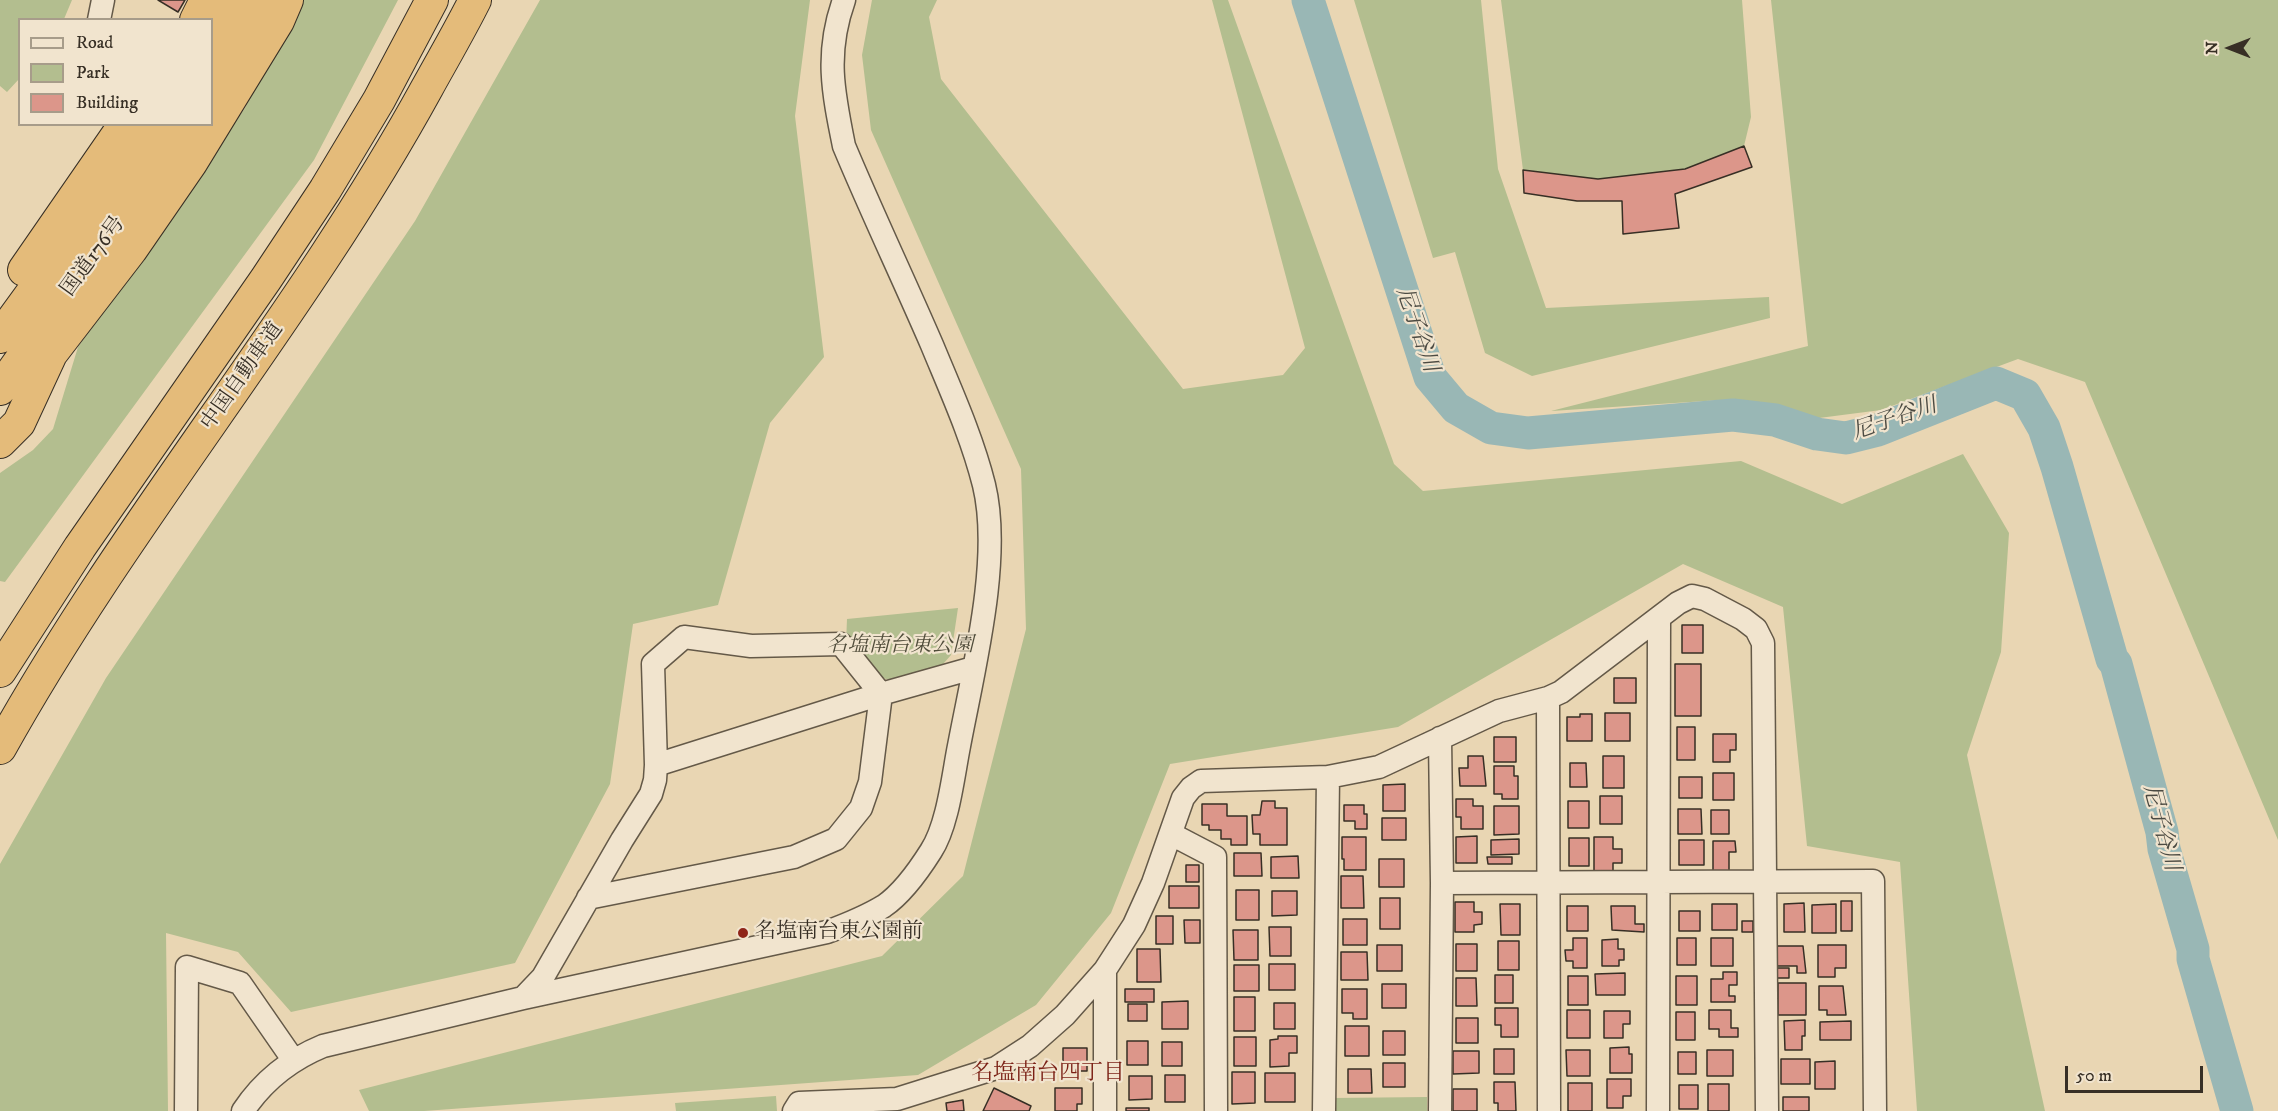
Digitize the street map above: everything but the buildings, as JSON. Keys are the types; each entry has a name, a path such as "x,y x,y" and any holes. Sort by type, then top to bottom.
{"highway":[{"path":"197,18 206,0"},
{"path":"213,35 231,0"},
{"path":"213,84 261,0"},
{"path":"0,442 19,423 51,354 131,250 191,163 278,21 287,0"},
{"name":"中国自動車道","path":"0,671 80,547 239,319 325,190 379,100 432,0"},
{"name":"中国自動車道","path":"0,748 37,681 108,571 288,314 357,210 412,116 475,0"},
{"path":"0,305 124,126"},
{"name":"国道176号","path":"0,337 154,126"},
{"name":"国道176号","path":"0,389 188,126"}],"street":[{"path":"99,18 103,0"},
{"path":"243,1111 255,1093 275,1073 322,1046 523,998 827,932 858,920 886,905 912,878 933,848 946,810 973,668 989,565 985,488 974,450 951,389 844,146 836,109 831,67 835,25 844,0"},
{"path":"794,1111 799,1103 897,1099 996,1068 1030,1046 1065,1015 1105,970 1134,925 1153,883 1183,798 1201,781 1328,777 1379,766 1499,711 1548,698 1561,692 1678,603 1692,596 1705,599 1743,619 1756,629 1763,643 1767,1111"},
{"path":"1658,1111 1659,618"},
{"path":"523,998 543,978 588,898 651,795 656,765 653,664 684,638 751,646 841,644 881,694 870,782 861,808 836,839 794,857 588,898"},
{"path":"656,765 881,694 973,668"},
{"path":"1548,698 1549,1111"},
{"path":"1440,738 1442,883 1440,1111"},
{"path":"1324,1111 1328,777"},
{"path":"1171,834 1215,856 1216,1111"},
{"path":"1442,883 1874,881 1875,1111"},
{"path":"186,1111 187,967 240,983 294,1061"},
{"path":"1105,970 1105,1111"}],"green space":[{"path":"0,0 72,0 64,18 18,18 18,80 7,92 0,86"},
{"path":"299,0 398,0 314,160 5,582 0,581 0,473 33,450 53,429 78,347 245,108"},
{"path":"540,0 810,0 795,116 824,357 770,423 718,605 633,624 610,784 515,963 291,1012 238,952 166,933 168,1111 0,1111 0,864 106,678 415,221"},
{"path":"872,0 937,0 929,17 941,79 1183,389 1283,375 1305,348 1212,0 1228,0 1394,464 1423,491 1741,461 1842,504 1963,454 2009,533 2001,652 1967,755 2045,1111 1917,1111 1900,862 1807,846 1783,607 1683,564 1398,727 1170,764 1111,913 1036,1005 918,1075 424,1111 369,1111 359,1090 882,956 963,876 1026,629 1021,469 871,130 862,55"},
{"path":"1354,0 1481,0 1498,169 1546,308 1769,297 1770,318 1532,376 1485,353 1455,252 1433,258"},
{"path":"1501,0 1742,0 1751,117 1744,146 1685,169 1598,179 1523,170"},
{"path":"1771,0 2278,0 2278,840 2085,382 2018,359 1881,410 1819,418 1721,400 1551,411 1808,346"},
{"name":"名塩南台東公園","path":"958,608 951,655 937,671 896,680 886,679 879,676 846,644 847,619"},
{"path":"776,1096 777,1111 676,1111 675,1103"},
{"path":"1427,1097 1427,1111 1334,1111 1334,1098"}],"waterway":[{"name":"尼子谷川","path":"1308,0 1430,377 1456,408 1491,428 1528,433 1733,415 1775,420 1817,434 1846,438 1878,430 1996,383 2025,395 2044,428 2112,659 2116,664 2162,832 2164,849 2193,949 2193,959 2237,1111"}],"place":[{"name":"名塩南台東公園前","path":"743,933"}],"district":[{"name":"名塩南台四丁目","path":"1048,1074"}]}
